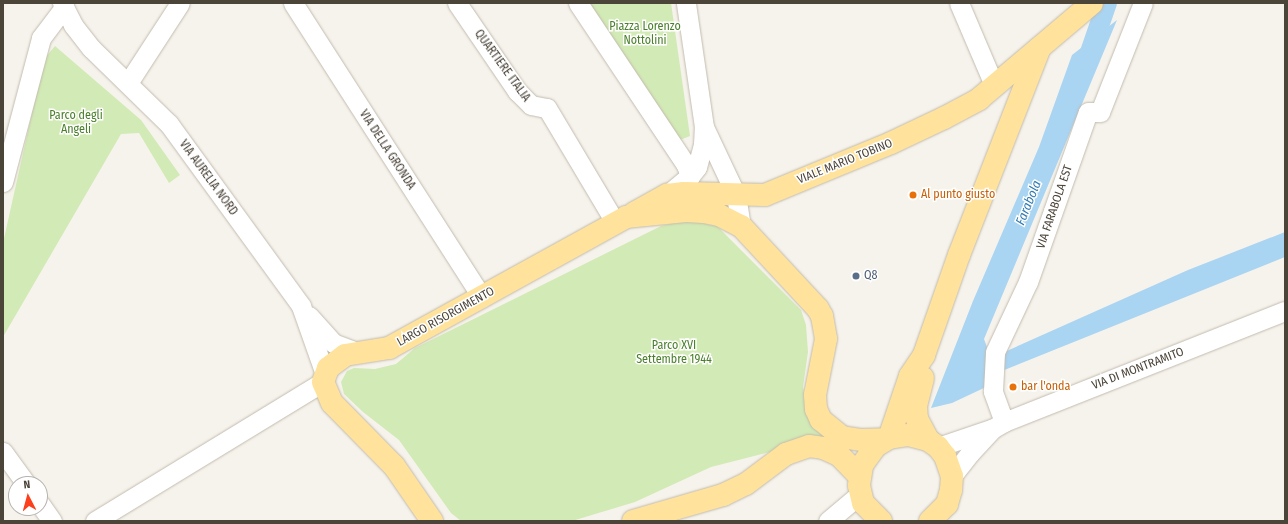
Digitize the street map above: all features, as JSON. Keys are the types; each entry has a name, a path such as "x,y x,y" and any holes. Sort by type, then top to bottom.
{"main road":[{"name":"VIALE MARIO TOBINO","path":"620,220 667,195 696,192 736,195 765,194 892,143 965,107 994,85 1041,44 1092,3"},
{"name":"VIALE MARIO TOBINO","path":"887,438 910,376 924,355 967,234 1041,44"},
{"name":"LARGO RISORGIMENTO","path":"324,378 335,360 356,352 389,348 620,220 686,211 704,212 719,215 741,226 818,309 822,316 826,339 815,395 816,409 821,420 842,437 862,440 909,435 933,444"},
{"name":"VIALE MARIO TOBINO","path":"924,355 923,380 916,406 917,419 933,444 945,456 952,476"},
{"path":"324,378 336,408 370,439 394,466 432,521"},
{"path":"860,485 868,454 887,438"},
{"path":"634,521 723,495 746,484 786,454 809,446 823,448 839,455 860,485 867,508 874,521"},
{"path":"935,519 946,504 952,490 952,476"}],"street":[{"path":"128,83 180,3"},
{"name":"VIA DELLA GRONDA","path":"293,3 482,297"},
{"name":"QUARTIERE ITALIA","path":"457,3 517,91 531,106 547,108 620,220"},
{"path":"578,3 686,165 690,176"},
{"path":"667,195 690,176 700,156 704,127 686,3"},
{"path":"960,3 994,85"},
{"name":"VIA FARABOLA EST","path":"998,426 993,391 995,352 1028,282 1088,112 1100,112 1143,3"},
{"path":"3,182 41,38 63,5"},
{"name":"VIA AURELIA NORD","path":"63,5 73,25 91,48 168,124 301,306 324,378"},
{"path":"704,127 736,195 741,226"},
{"path":"301,306 333,343 356,352"},
{"name":"VIA DI MONTRAMITO","path":"933,444 998,426 1285,311"},
{"path":"95,521 324,378"},
{"name":"VIA DI MONTRAMITO","path":"952,476 970,453 998,426"},
{"path":"3,452 20,476"},
{"path":"828,521 860,485"}],"green space":[{"name":"Piazza Lorenzo Nottolini","path":"589,3 671,3 690,136 680,140"},
{"name":"Parco degli Angeli","path":"55,46 141,120 180,175 169,183 139,133 121,134 3,337 3,243 44,59"},
{"name":"Parco XVI Settembre 1944","path":"685,220 717,226 801,310 806,325 808,352 803,387 808,418 828,437 711,467 635,502 572,521 461,521 451,513 399,440 363,412 344,394 341,382 347,371 354,368 375,369 396,364 415,348 661,226"}],"water":[{"path":"1117,20 984,339 991,358 1188,270 1285,232 1285,257 997,373 986,387 952,403 931,408 973,301 1039,147 1072,55"}],"waterway":[{"name":"Farabola","path":"1087,61 1107,3"}],"place":[{"name":"Al punto giusto","path":"913,195"},
{"name":"Q8","path":"856,276"},
{"name":"bar l'onda","path":"1013,387"}]}
